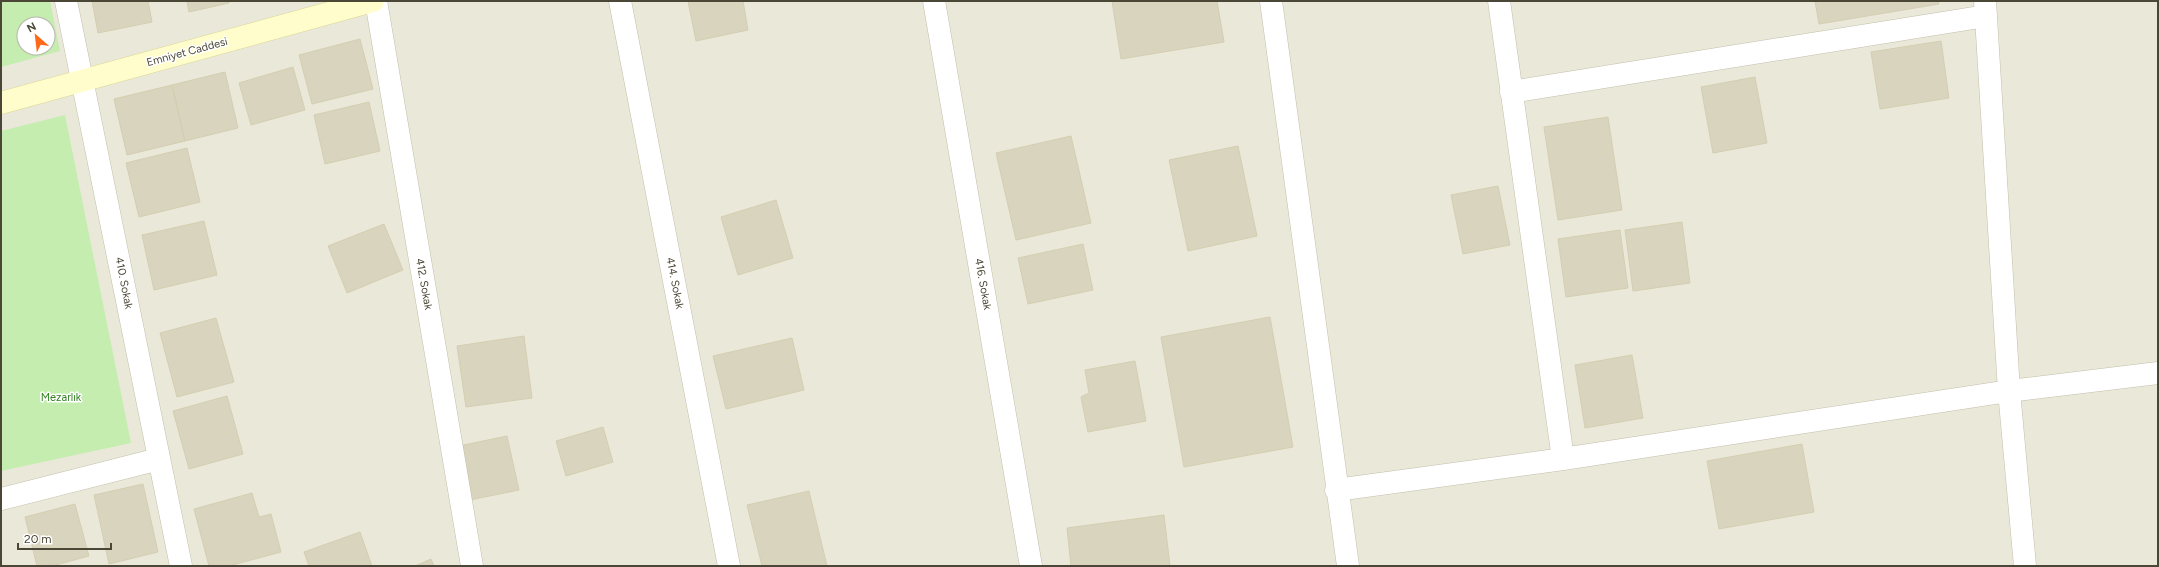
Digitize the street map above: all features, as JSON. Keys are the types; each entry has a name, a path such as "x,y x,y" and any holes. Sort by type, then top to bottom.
{"street":[{"name":"410. Sokak","path":"66,1 181,566"},
{"name":"Emniyet Caddesi","path":"1,103 375,1"},
{"name":"412. Sokak","path":"375,1 472,566"},
{"name":"414. Sokak","path":"620,1 729,566"},
{"name":"416. Sokak","path":"934,1 1031,566"},
{"path":"1271,1 1336,490 1348,566"},
{"path":"1499,1 1563,459"},
{"path":"1511,92 1985,8 2009,391 2025,566"},
{"path":"1336,490 1563,459 2009,391 2158,373"},
{"path":"1,499 159,459"}],"shaded area":[{"path":"1,1 2158,1 2158,566 1,566"}],"green space":[{"path":"1,1 50,1 53,16 16,16 16,56 42,56 1,67"},
{"path":"56,31 60,51 56,52"},
{"name":"Mezarlık","path":"65,115 131,443 1,471 1,131"}],"building":[{"path":"92,1 148,1 152,22 98,33"},
{"path":"187,1 229,1 229,3 189,12"},
{"path":"688,1 743,1 748,30 696,41"},
{"path":"1112,1 1217,1 1224,42 1121,59"},
{"path":"1815,1 1938,1 1939,4 1819,24"},
{"path":"360,39 373,89 312,104 299,55"},
{"path":"1941,41 1949,98 1880,109 1871,52"},
{"path":"293,67 305,110 251,125 239,83"},
{"path":"225,72 238,128 185,141 172,85"},
{"path":"1755,77 1767,143 1713,153 1701,87"},
{"path":"172,85 185,141 127,155 114,99"},
{"path":"369,102 380,151 325,164 314,115"},
{"path":"1608,117 1622,210 1558,220 1544,127"},
{"path":"1071,136 1091,223 1016,240 996,153"},
{"path":"1238,146 1257,236 1188,251 1169,160"},
{"path":"187,148 200,202 139,217 126,163"},
{"path":"1498,186 1510,245 1463,254 1451,195"},
{"path":"776,200 793,258 738,275 721,217"},
{"path":"204,221 217,275 154,290 142,235"},
{"path":"1682,222 1690,283 1633,291 1625,230"},
{"path":"384,224 403,270 347,293 328,246"},
{"path":"1620,230 1628,288 1566,297 1558,239"},
{"path":"1083,244 1093,290 1028,304 1018,258"},
{"path":"1270,317 1293,447 1184,467 1161,337"},
{"path":"216,318 234,382 177,397 160,333"},
{"path":"524,336 532,398 466,407 457,346"},
{"path":"792,338 804,390 726,409 713,356"},
{"path":"1632,355 1643,418 1585,428 1575,365"},
{"path":"1135,361 1146,421 1088,432 1081,397 1089,393 1085,370"},
{"path":"227,396 243,454 189,469 173,411"},
{"path":"603,427 613,462 566,476 556,441"},
{"path":"507,436 519,490 470,500 459,446"},
{"path":"1802,444 1814,512 1719,529 1707,461"},
{"path":"143,484 158,552 109,564 94,495"},
{"path":"809,491 827,566 762,566 747,505"},
{"path":"252,493 259,517 271,514 281,552 229,566 209,566 194,509"},
{"path":"75,504 89,556 52,566 37,566 25,517"},
{"path":"1164,515 1170,566 1071,566 1067,528"},
{"path":"360,532 372,566 309,566 304,552"},
{"path":"431,559 434,566 415,566"}]}
